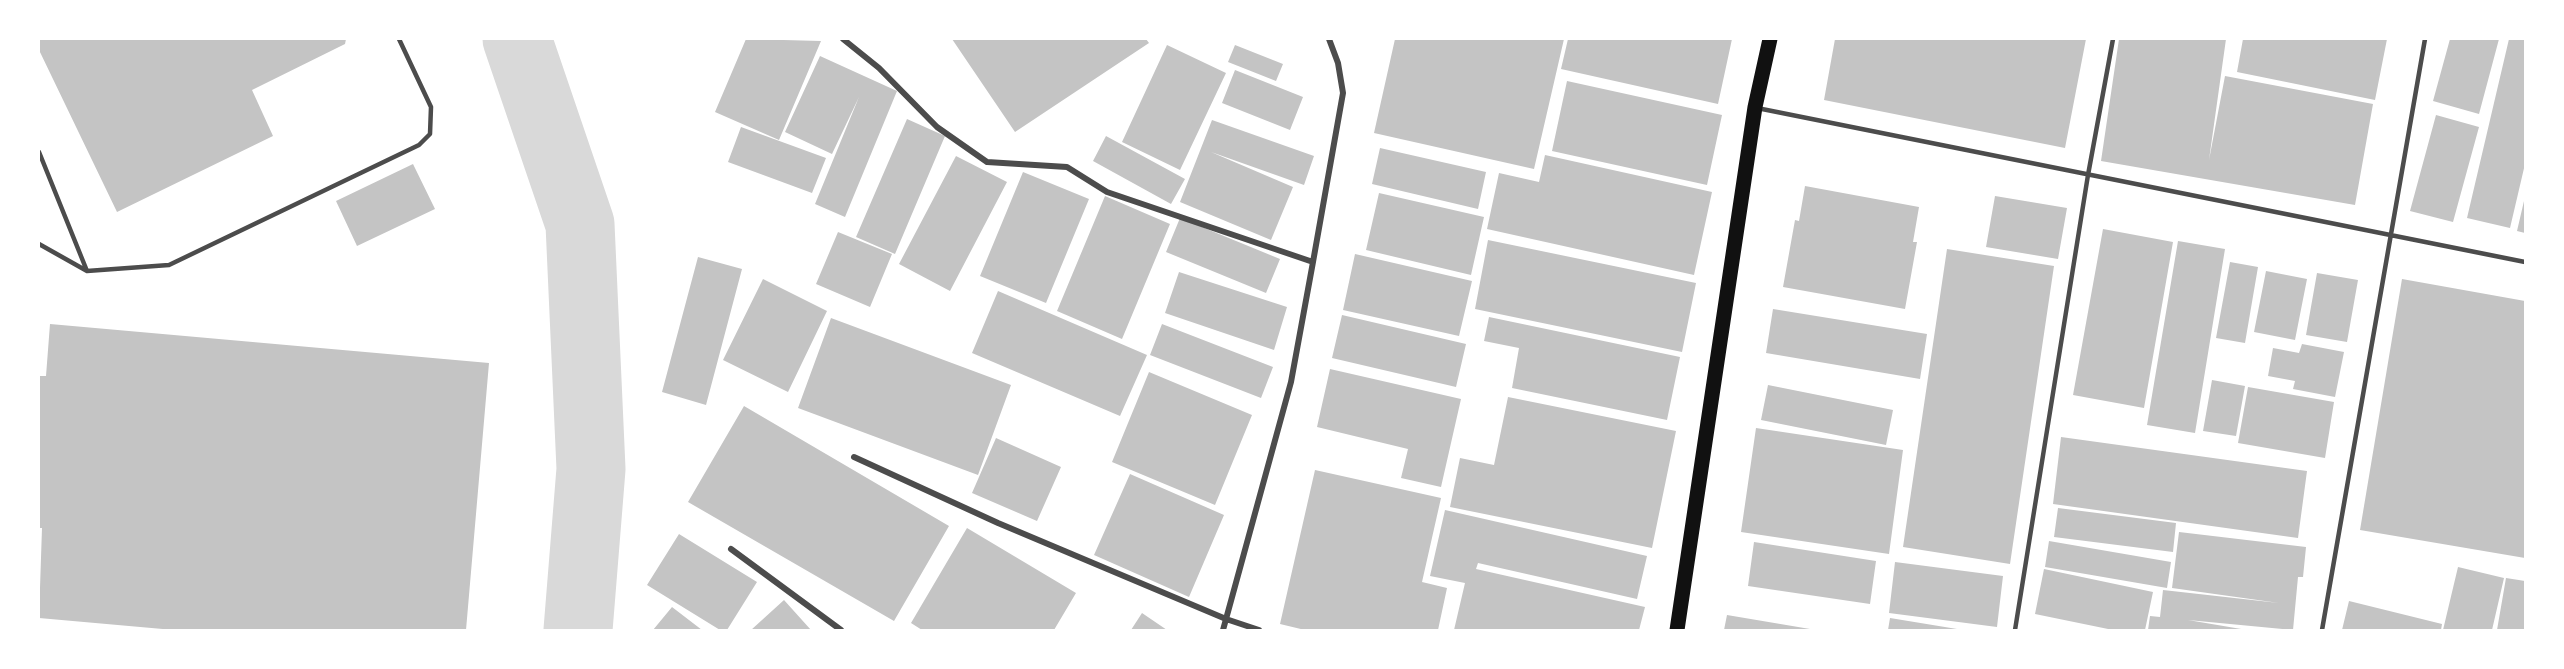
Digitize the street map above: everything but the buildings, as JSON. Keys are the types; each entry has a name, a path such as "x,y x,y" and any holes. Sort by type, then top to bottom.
{"main road":[{"path":"1677,630 1755,107 1770,39"}],"street":[{"path":"843,39 879,68 937,127 987,162 1067,167 1107,192 1313,262"},
{"path":"1223,630 1291,382 1313,262 1343,93 1338,63 1329,39"},
{"path":"854,457 998,523 1226,619 1258,630"},
{"path":"731,549 841,630"}],"lane":[{"path":"39,244 87,271 169,265 419,145 430,134 431,107 399,39"},
{"path":"2015,630 2088,175 2113,39"},
{"path":"2322,630 2425,39"},
{"path":"1755,107 2525,262"},
{"path":"39,152 87,271"}],"waterway":[{"path":"517,39 580,224 591,469 578,630"}]}
